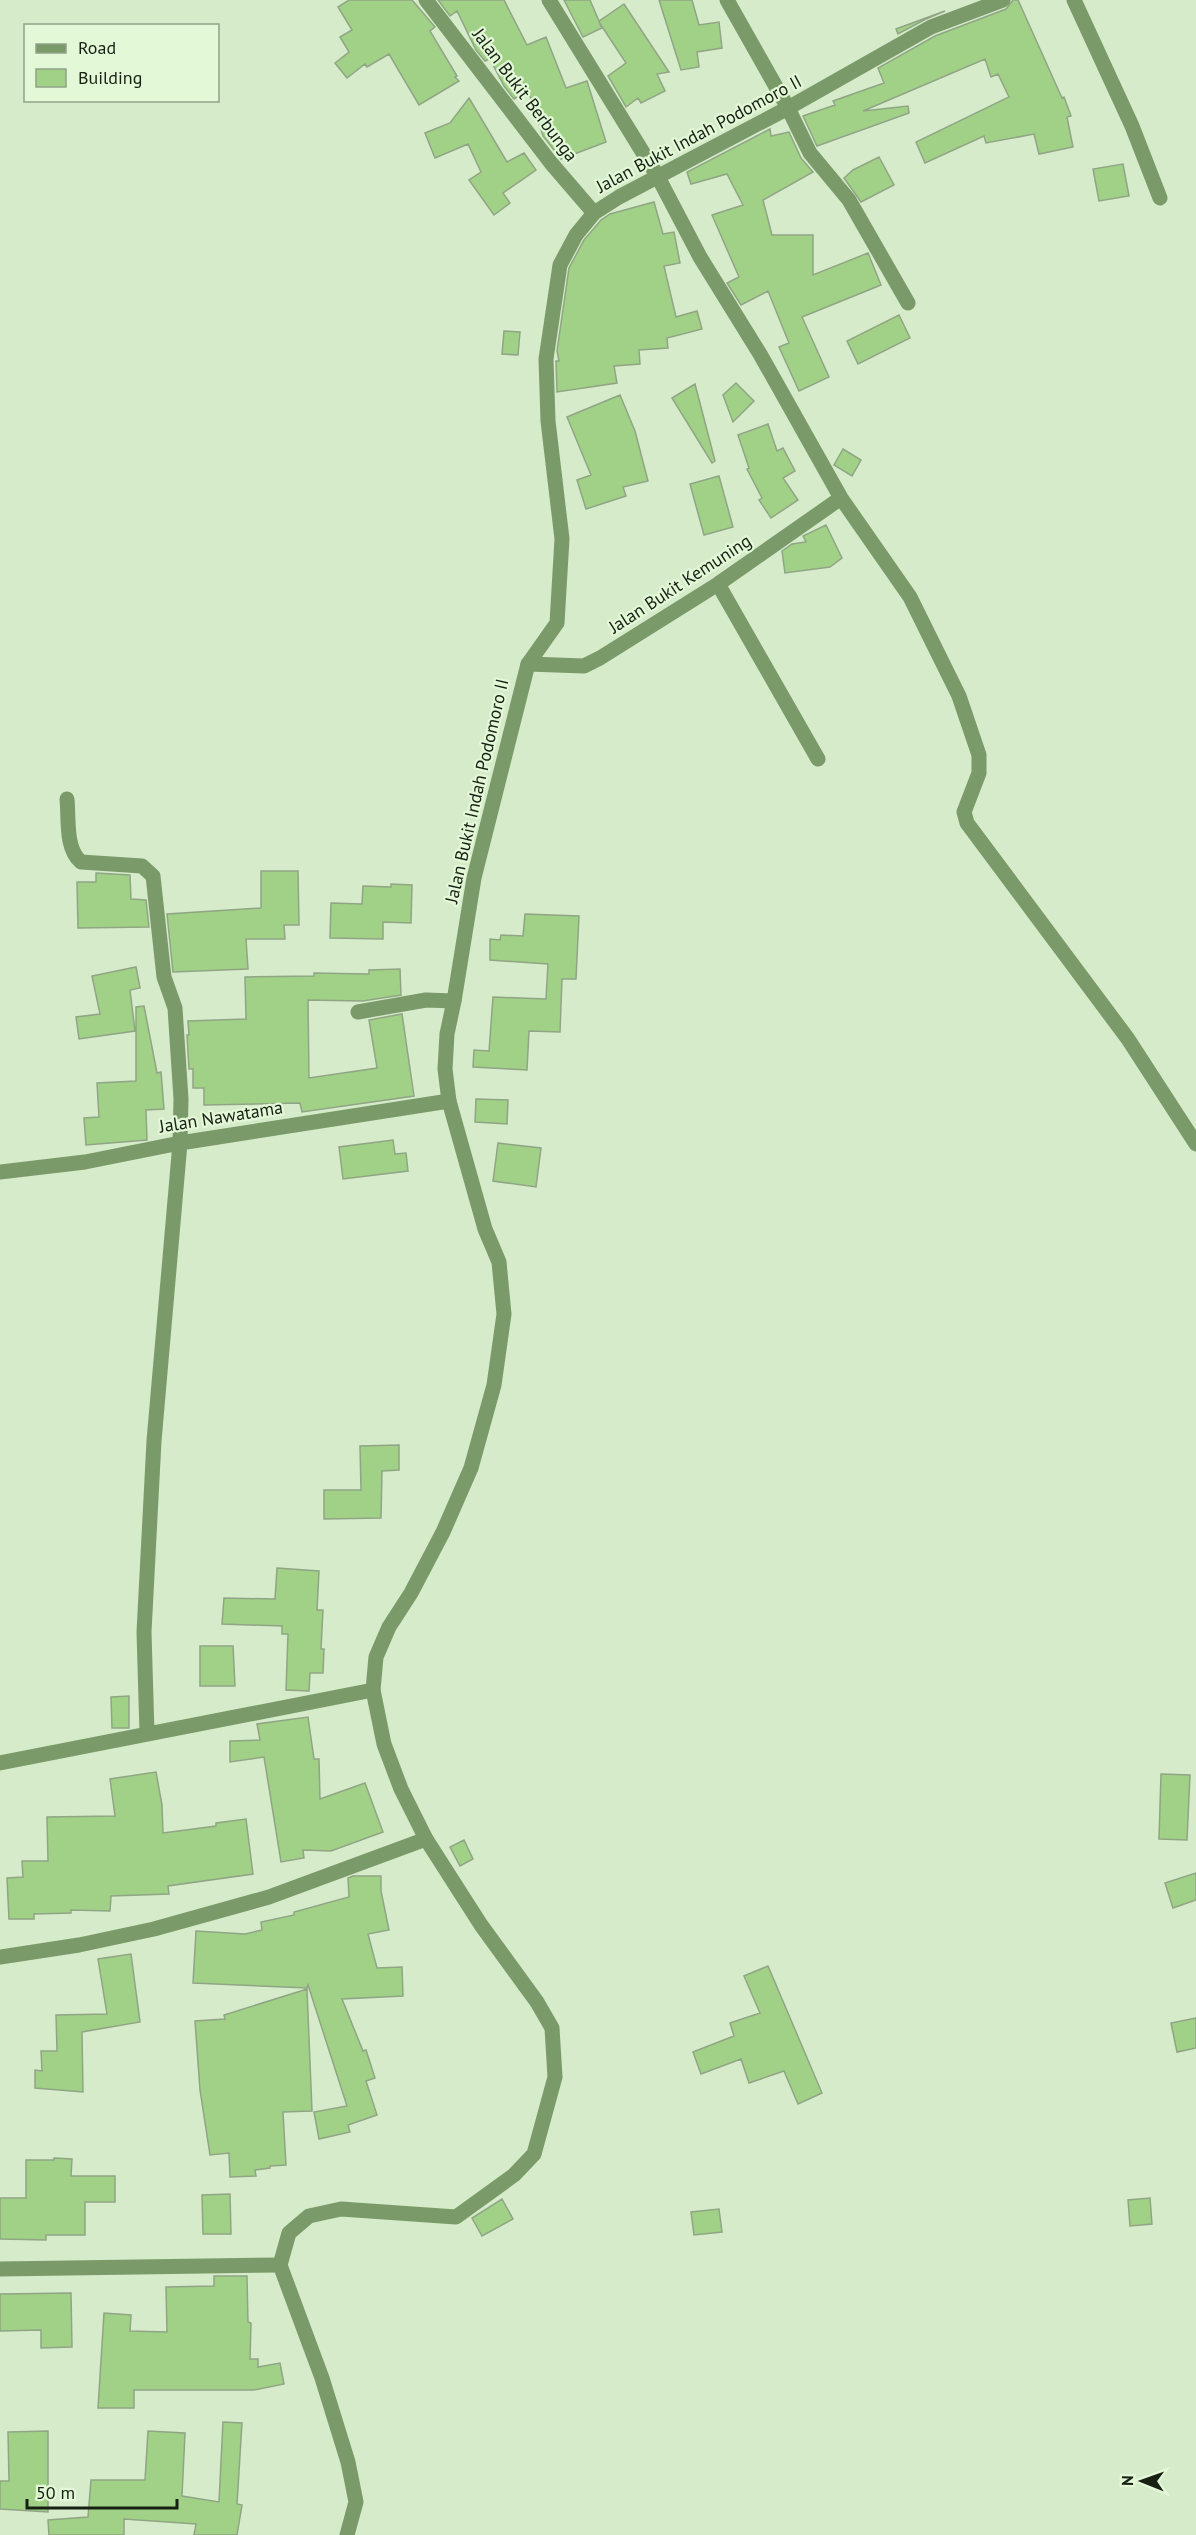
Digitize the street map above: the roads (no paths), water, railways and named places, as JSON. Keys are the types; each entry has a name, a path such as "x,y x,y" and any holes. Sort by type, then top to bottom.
{"street":[{"name":"Jalan Bukit Berbunga","path":"426,0 551,163 594,213"},
{"path":"549,0 658,177 700,257 760,354 841,498 910,597 959,696 981,763 980,772 963,812 967,824 1128,1040 1196,1144"},
{"path":"727,0 788,108 810,153 849,200 908,303"},
{"name":"Jalan Bukit Indah Podomoro II","path":"280,2265 289,2233 309,2216 341,2209 456,2217 514,2175 534,2154 555,2077 552,2028 537,2002 481,1925 426,1839 401,1789 384,1744 373,1690 376,1657 389,1627 411,1593 443,1532 471,1468 494,1385 504,1314 499,1262 485,1228 449,1101 446,1069 447,1034 474,878 528,664 557,623 562,539 548,421 547,369 553,305 560,265 576,234 594,213 788,108 930,27 1003,0"},
{"path":"1074,0 1132,126 1160,198"},
{"name":"Jalan Bukit Kemuning","path":"528,664 584,666 613,651 718,584 841,498"},
{"path":"718,584 818,759"},
{"path":"67,799 71,848 74,856 81,862 142,866 153,876 164,977 175,1008 181,1099 180,1143 154,1441 144,1632 147,1733"},
{"path":"358,1012 426,1000 454,1001"},
{"name":"Jalan Nawatama","path":"0,1172 85,1162 180,1143 449,1101"},
{"path":"0,1763 373,1690"},
{"path":"0,1958 79,1945 154,1929 269,1897 426,1839"},
{"path":"0,2269 280,2265 322,2378 348,2462 356,2502 347,2535"}]}
